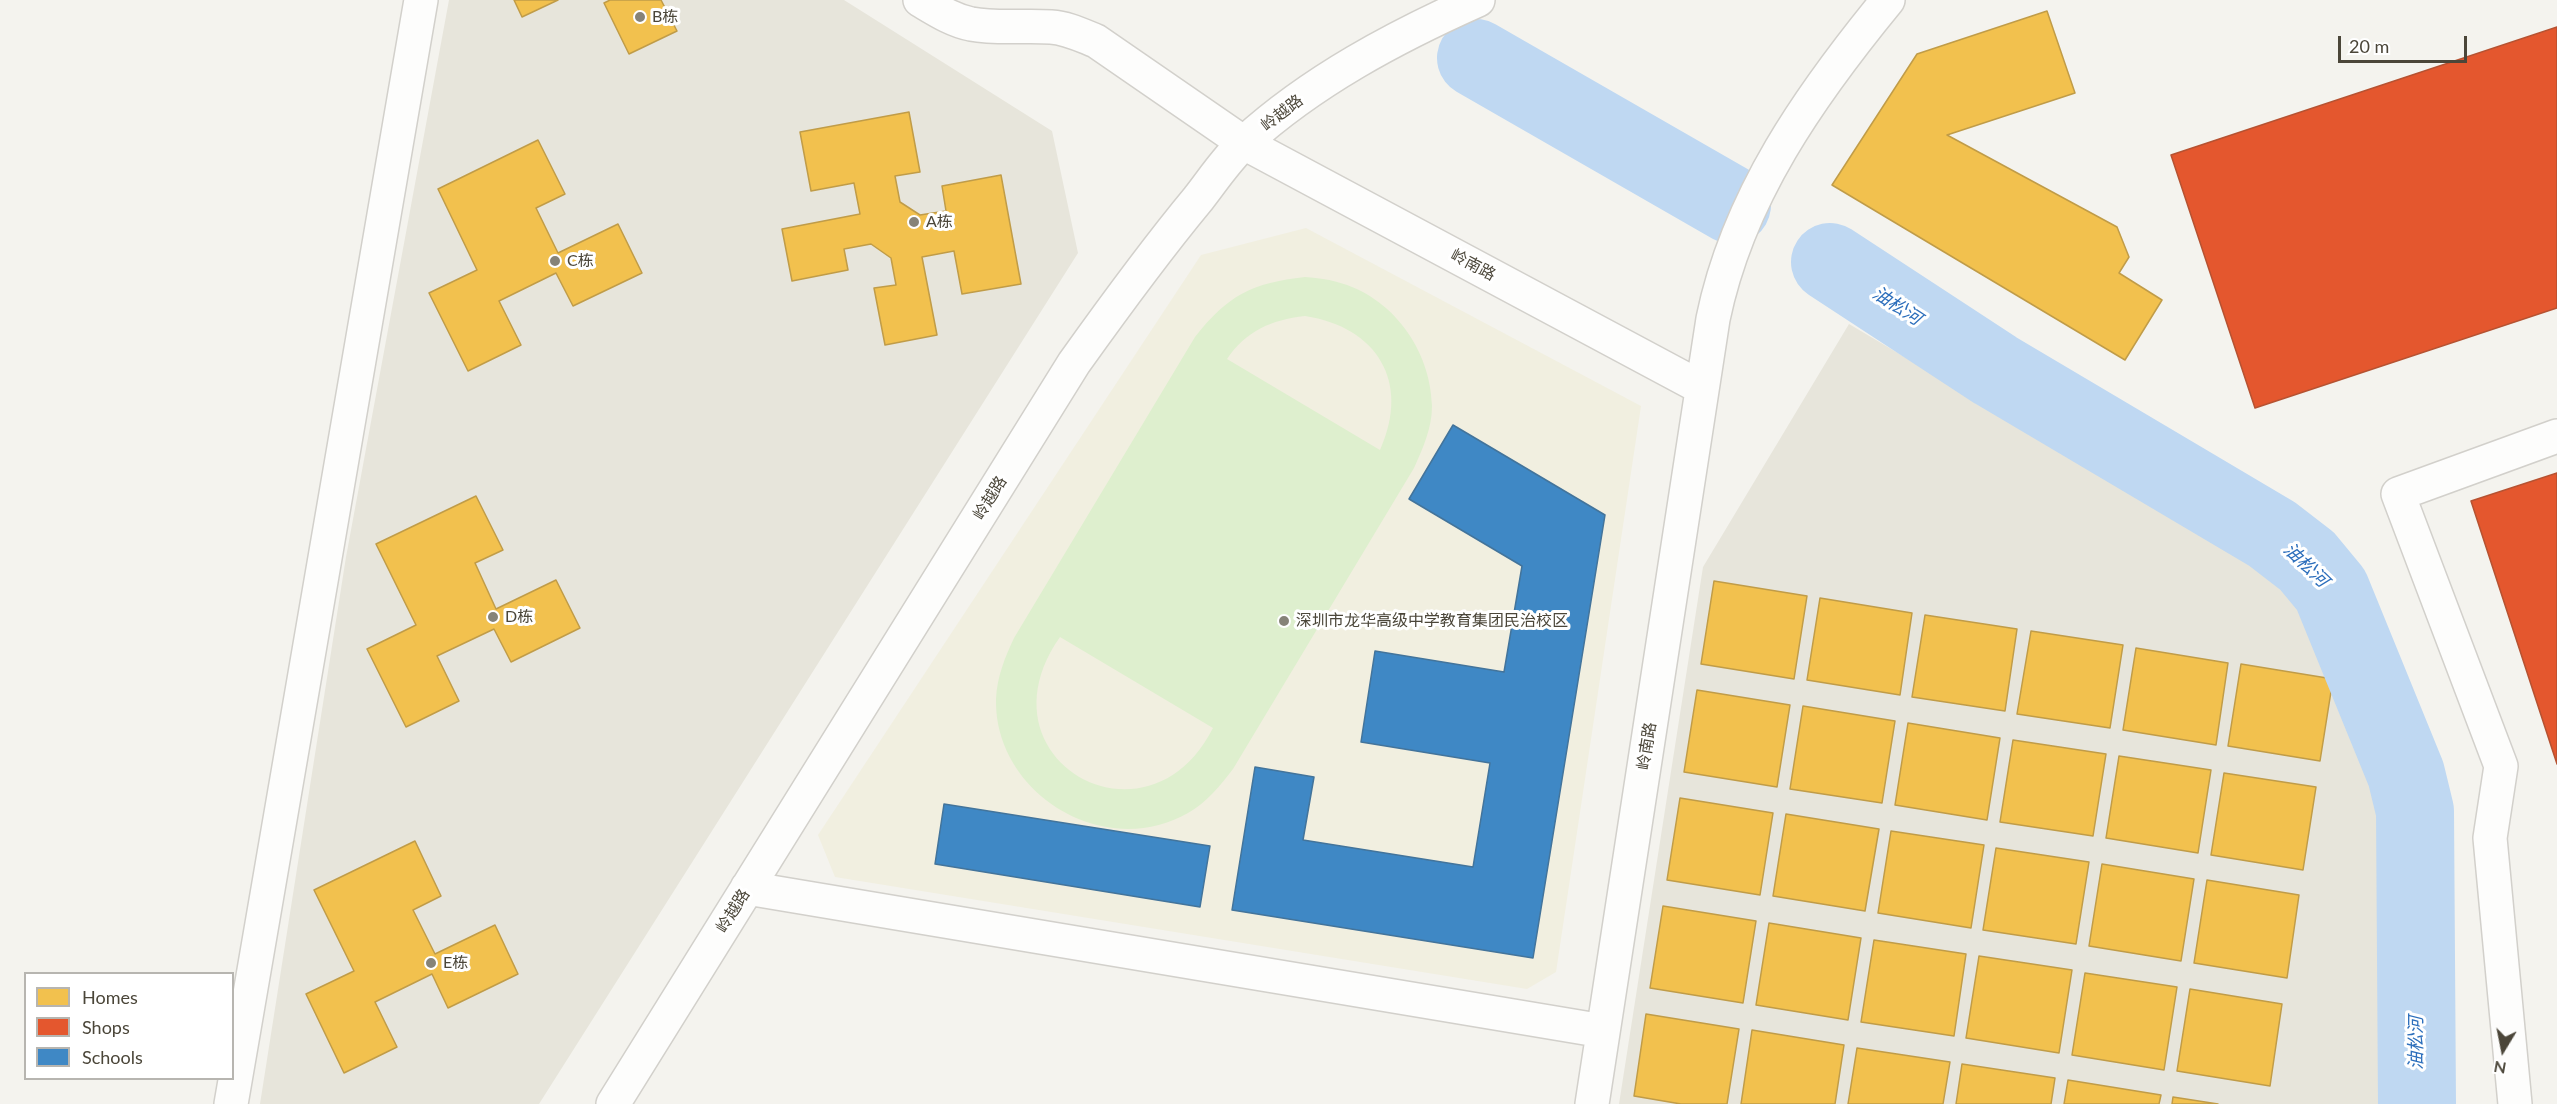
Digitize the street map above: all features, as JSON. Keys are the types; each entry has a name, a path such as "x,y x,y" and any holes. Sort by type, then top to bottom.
{"street":[{"path":"231,1104 421,0"},
{"name":"岭南路","path":"921,0 951,18 969,24 1052,27 1073,31 1096,41 1244,143 1702,387"},
{"name":"岭越路","path":"613,1104 1074,363 1142,267 1244,143 1298,100 1355,62 1415,29 1478,0"},
{"name":"岭南路","path":"1592,1104 1702,387 1721,280 1742,224 1768,171 1831,69 1888,0"},
{"path":"2516,1104 2490,838 2501,766 2398,494 2557,436"},
{"path":"747,888 1604,1030"}],"shaded area":[{"path":"449,0 844,0 1052,131 1078,253 539,1104 260,1104 346,557"},
{"name":"深圳市龙华高级中学教育集团民治校区","path":"1306,228 1641,406 1556,972 1527,989 835,877 818,835 1201,255"},
{"path":"1849,324 2305,594 2382,782 2390,813 2391,1104 1619,1104 1703,567"}],"green space":[{"path":"1305,277 1321,279 1357,289 1375,299 1405,328 1416,346 1430,385 1432,414 1424,445 1414,468 1233,769 1218,787 1207,799 1188,813 1156,826 1123,829 1090,823 1060,810 1034,789 1013,764 1000,733 996,699 1005,660 1014,638 1195,337 1230,301 1256,288","holes":["1305,316 1330,322 1351,332 1369,345 1381,362 1389,381 1391,402 1389,425 1380,450 1227,359 1242,341 1260,329 1281,320","1060,637 1213,728 1184,766 1149,786 1113,789 1080,777 1053,754 1038,721 1039,681"]}],"building: Homes":[{"path":"514,0 558,0 522,17"},
{"name":"B栋","path":"610,0 661,0 677,31 629,54 604,3"},
{"path":"2047,11 2075,93 1947,135 2117,227 2129,257 2119,273 2162,300 2125,360 1832,185 1917,54"},
{"name":"A栋","path":"909,112 920,172 895,176 900,202 920,215 946,211 942,186 1001,175 1021,284 962,294 954,251 922,257 937,335 885,345 874,288 896,285 891,258 871,244 844,249 848,270 792,281 782,229 860,214 854,183 811,191 800,132"},
{"name":"C栋","path":"538,140 565,194 536,208 558,253 618,224 642,273 573,306 556,273 499,301 521,345 468,371 429,293 477,270 438,189"},
{"name":"D栋","path":"476,496 503,550 475,563 496,609 556,580 580,628 511,662 494,629 437,656 459,701 406,727 367,649 416,625 376,544"},
{"path":"1714,581 1807,596 1794,679 1701,664"},
{"path":"1820,598 1912,613 1900,695 1807,680"},
{"path":"1925,615 2017,629 2005,711 1912,697"},
{"path":"2031,631 2123,645 2110,728 2017,714"},
{"path":"2136,648 2228,663 2216,745 2123,730"},
{"path":"2241,664 2333,679 2320,761 2228,746"},
{"path":"1697,690 1790,705 1777,787 1684,772"},
{"path":"1803,706 1895,721 1882,803 1790,789"},
{"path":"1908,723 2000,738 1987,820 1895,805"},
{"path":"2013,740 2106,754 2093,836 2000,822"},
{"path":"2119,756 2211,770 2198,853 2106,838"},
{"path":"2224,773 2316,787 2303,870 2211,855"},
{"path":"1680,798 1773,813 1760,895 1667,880"},
{"path":"1786,814 1879,829 1865,911 1773,896"},
{"path":"1891,831 1984,845 1971,928 1878,913"},
{"name":"E栋","path":"415,841 441,896 413,910 435,954 495,925 518,974 448,1008 432,974 375,1002 397,1047 344,1073 306,994 354,971 314,890"},
{"path":"1996,848 2089,862 2076,944 1983,930"},
{"path":"2102,864 2194,879 2181,961 2089,946"},
{"path":"2207,880 2299,895 2287,978 2194,963"},
{"path":"1663,906 1756,921 1743,1003 1650,988"},
{"path":"1769,923 1861,938 1848,1020 1756,1005"},
{"path":"1874,940 1966,954 1954,1036 1861,1022"},
{"path":"1979,956 2072,970 2059,1053 1966,1038"},
{"path":"2085,973 2177,987 2164,1070 2072,1055"},
{"path":"2190,989 2282,1004 2270,1086 2177,1071"},
{"path":"1646,1014 1739,1029 1727,1104 1681,1104 1634,1096"},
{"path":"1752,1030 1844,1045 1835,1104 1741,1104"},
{"path":"1857,1048 1950,1062 1943,1104 1848,1104"},
{"path":"1962,1064 2055,1078 2051,1104 1956,1104"},
{"path":"2068,1080 2161,1095 2159,1104 2064,1104"},
{"path":"2173,1097 2218,1104 2172,1104"}],"building: Shops":[{"path":"2557,27 2557,308 2255,408 2171,155"},
{"path":"2557,473 2557,764 2471,501"}],"building: Schools":[{"path":"1453,425 1605,515 1533,958 1232,910 1255,767 1314,777 1303,840 1473,867 1490,763 1361,742 1375,651 1504,672 1522,566 1409,499"},
{"path":"944,804 1210,846 1200,907 935,864"}],"waterway":[{"name":"油松河","path":"1476,58 1732,205"},
{"name":"油松河","path":"1830,262 1995,370 2272,534 2307,561 2331,590 2406,774 2415,811 2417,1104"}],"place":[{"name":"B栋","path":"640,17"},
{"name":"A栋","path":"914,222"},
{"name":"C栋","path":"555,261"},
{"name":"D栋","path":"493,617"},
{"name":"深圳市龙华高级中学教育集团民治校区","path":"1284,621"},
{"name":"E栋","path":"431,963"}]}
